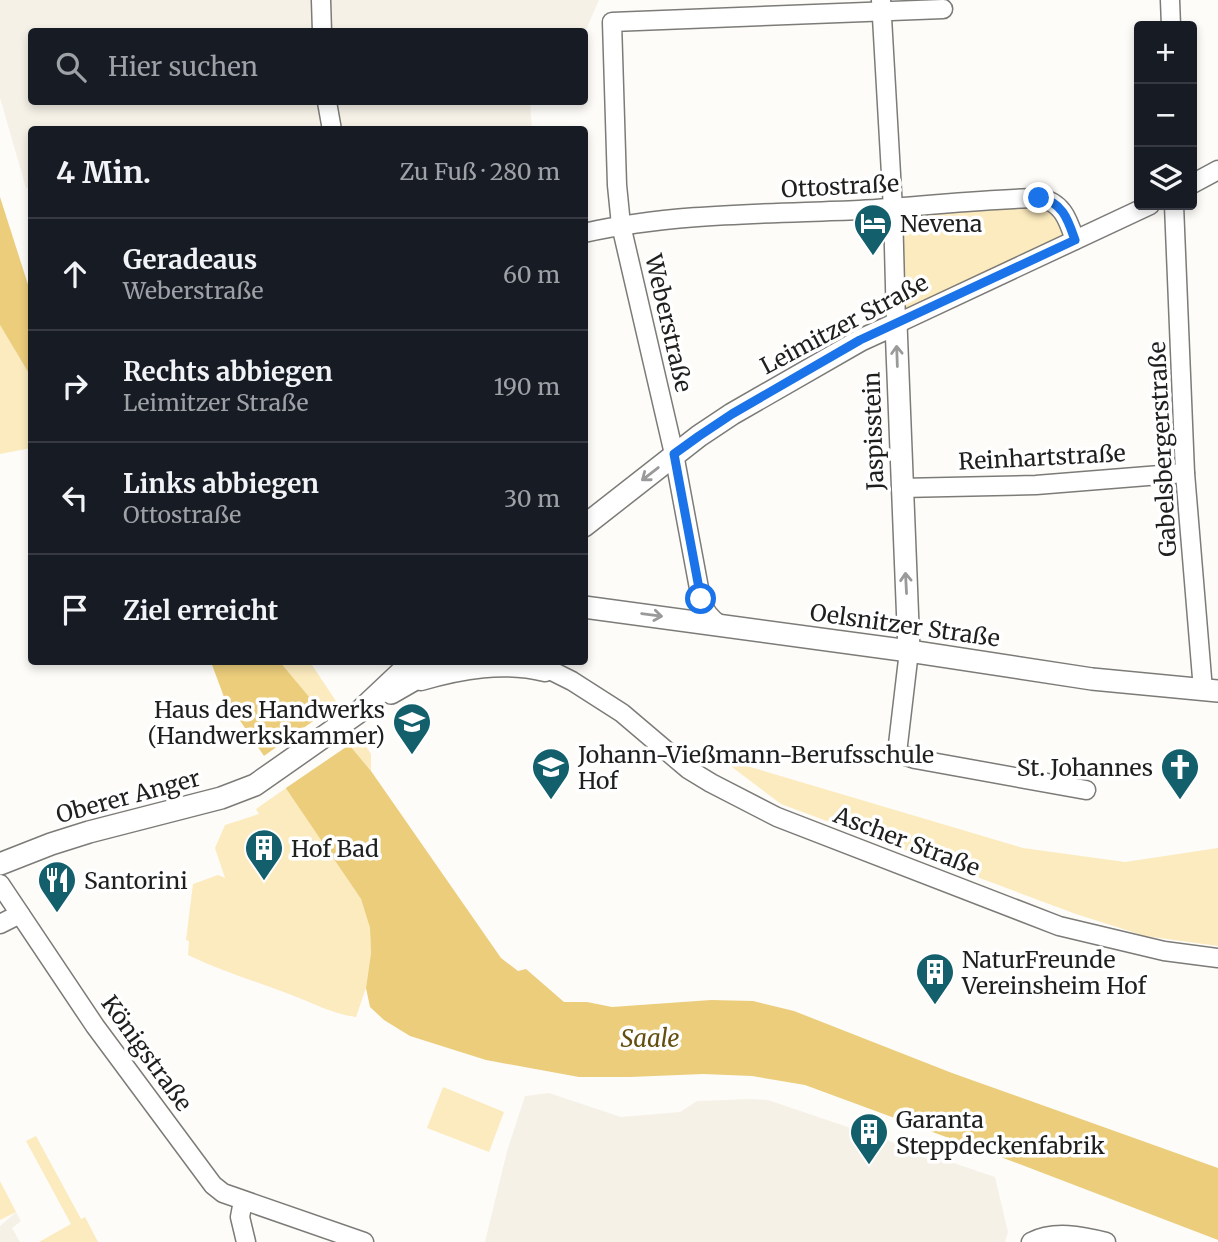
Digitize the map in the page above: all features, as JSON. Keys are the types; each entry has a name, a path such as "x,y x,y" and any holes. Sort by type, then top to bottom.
{"main road":[{"name":"Leimitzer Straße","path":"588,523 674,454 732,414 860,340 895,324"},
{"name":"Jaspisstein","path":"895,324 909,651"},
{"name":"Oelsnitzer Straße","path":"588,608 1093,679 1211,691"},
{"path":"352,717 379,695 408,665"},
{"path":"352,717 440,665"},
{"name":"Oberer Anger","path":"0,864 89,832 221,798 255,785 352,717"}],"street":[{"path":"321,0 322,28"},
{"path":"1170,0 1171,21"},
{"path":"881,6 943,9"},
{"name":"Weberstraße","path":"720,625 704,611 701,599 674,454 621,225 617,186 612,22 881,6"},
{"name":"Jaspisstein","path":"881,6 893,209 895,324"},
{"path":"328,105 331,126"},
{"path":"1197,181 1218,170"},
{"name":"Ottostraße","path":"588,232 621,225 677,219 893,209 1039,198 1059,206 1075,240"},
{"name":"Leimitzer Straße","path":"895,324 1139,210"},
{"name":"Gabelsbergerstraße","path":"1174,210 1185,473 1211,691"},
{"name":"Reinhartstraße","path":"901,488 1036,485 1185,473"},
{"path":"909,651 897,753 915,759 1086,790"},
{"name":"Ascher Straße","path":"540,665 572,681 622,713 688,769 777,817 1059,926 1164,951 1218,958"},
{"name":"Ascher Straße","path":"400,688 460,671 499,667 534,669 572,681"},
{"name":"Königstraße","path":"0,884 96,1026 213,1185 223,1193 243,1201 364,1242"},
{"path":"0,924 20,914"},
{"path":"243,1201 240,1217 246,1242"},
{"path":"1031,1242 1046,1235 1060,1235 1107,1242"}],"shaded area":[{"path":"0,0 599,0 587,28 28,28 28,105 530,105 532,126 28,126 26,188 0,98"},
{"path":"1031,199 1052,208 1073,239 898,323 894,210"},
{"path":"0,325 28,372 28,449 0,454"},
{"path":"283,665 312,665 371,754 371,771"},
{"path":"720,758 1023,848 1125,862 1218,848 1218,946 1145,936 1076,914 781,804"},
{"name":"Hof Bad","path":"286,788 361,899 370,928 371,953 366,988 356,1017 330,1011 188,955 189,941 186,940 193,884 218,875 225,878 215,848 225,825 259,814 256,809"},
{"path":"443,1087 504,1112 489,1152 427,1128"},
{"path":"549,1093 621,1117 680,1112 697,1101 768,1100 995,1177 1008,1232 1005,1242 485,1242 507,1151 525,1096"},
{"path":"36,1136 81,1219 85,1217 98,1242 39,1242 71,1224 26,1141"},
{"path":"0,1181 16,1212 0,1220"},
{"path":"16,1212 21,1221 12,1228 20,1242 0,1242 0,1226"}],"water":[{"path":"0,197 28,285 28,372 0,325"},
{"name":"Saale","path":"212,665 283,665 371,771 501,958 518,971 526,969 564,1002 587,1002 612,1007 711,1000 753,1001 794,1011 952,1073 1218,1168 1218,1240 805,1085 752,1076 703,1074 579,1077 486,1060 410,1036 384,1020 370,1007 366,988 371,953 370,928 361,899 224,697"}],"pier":[{"path":"326,712 352,743 283,790 261,758"}],"place":[{"name":"Nevena","path":"873,257"},
{"name":"Haus des Handwerks (Handwerkskammer)","path":"412,756"},
{"name":"Johann-Vießmann-Berufsschule Hof","path":"551,801"},
{"name":"St. Johannes","path":"1180,801"},
{"name":"Hof Bad","path":"264,882"},
{"name":"Santorini","path":"57,914"},
{"name":"NaturFreunde Vereinsheim Hof","path":"935,1006"},
{"name":"Garanta Steppdeckenfabrik","path":"869,1166"}],"route":[{"path":"701,599 674,454 732,414 860,340 1075,240 1059,206 1039,198"}]}
